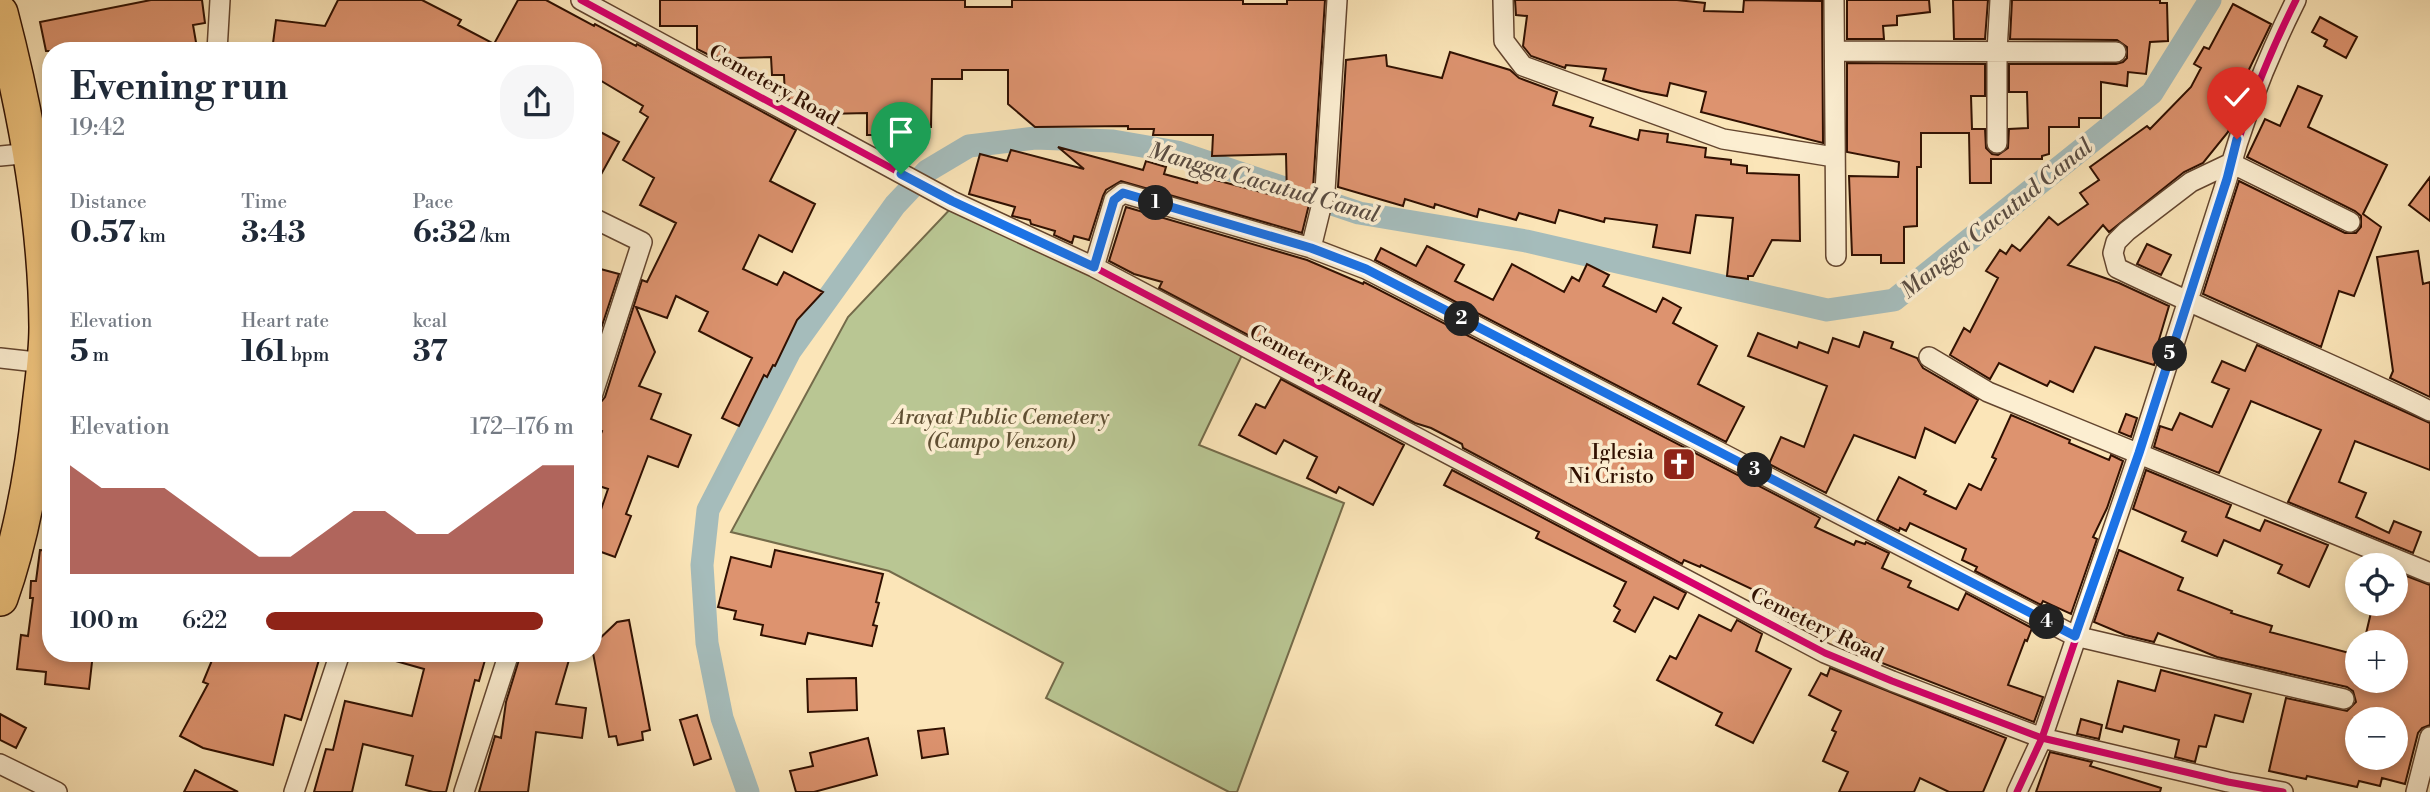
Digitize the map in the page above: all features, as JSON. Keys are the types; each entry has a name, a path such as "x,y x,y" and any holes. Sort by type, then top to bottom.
{"highway":[{"path":"0,13 17,77 16,155 42,263"},
{"path":"0,598 13,560 29,491 42,387"}],"street":[{"path":"218,42 220,0"},
{"name":"Cemetery Road","path":"581,0 901,174 1094,267 1825,653 2042,738 2228,782 2283,792"},
{"path":"1311,248 1325,191 1337,0"},
{"path":"1503,0 1504,41 1523,66 1724,139 1834,157"},
{"path":"1834,0 1836,256"},
{"path":"1997,143 2000,0"},
{"path":"2017,792 2042,738 2139,453 2237,139 2270,51 2296,0"},
{"path":"1835,51 2116,52"},
{"path":"2231,163 2350,222"},
{"path":"2231,163 2191,182 2116,242 2113,253 2117,268 2187,302 2360,376 2430,411"},
{"path":"1094,267 1114,200 1123,193 1311,248 1366,269 2075,636 2344,699"},
{"path":"602,222 642,242 602,365"},
{"path":"1929,357 1988,392 2430,573"},
{"path":"0,358 42,363"},
{"path":"294,792 337,662"},
{"path":"464,792 506,662"},
{"path":"2416,792 2430,737"},
{"path":"0,764 57,792"}],"green space":[{"name":"Arayat Public Cemetery (Campo Venzon)","path":"955,204 1243,353 1199,445 1344,503 1237,792 1229,792 1046,698 1063,663 889,571 731,532 848,317"}],"building":[{"path":"151,0 202,0 205,23 193,25 196,42 44,42 40,22"},
{"path":"338,0 422,0 461,20 458,25 490,42 273,42 276,20 325,26"},
{"path":"518,0 546,0 594,26 595,24 636,46 637,44 796,130 770,181 815,204 792,252 759,235 743,269 777,285 784,272 823,292 797,320 775,366 773,365 767,377 764,375 739,426 722,418 752,358 699,331 708,312 676,296 667,318 636,307 655,352 639,386 661,394 651,419 691,435 678,467 648,456 626,514 631,516 615,557 602,552 602,507 608,489 602,487 602,401 642,280 647,282 676,223 640,205 654,178 623,160 648,117 640,112 643,106 602,81 602,42 495,42"},
{"path":"660,0 965,0 965,7 1012,7 1012,0 1243,0 1243,4 1287,4 1287,0 1325,0 1313,188 1302,233 1121,181 1106,190 1089,240 1074,236 1072,243 1054,235 1055,231 1031,224 1030,220 1012,216 1015,207 969,194 980,154 1007,161 1011,150 1084,169 1058,147 1143,170 1146,161 1166,167 1164,174 1197,183 1199,178 1212,179 1287,199 1286,154 1212,156 1213,135 1153,135 1154,129 1128,129 1128,126 1035,127 1008,104 1008,70 962,70 962,79 932,79 931,127 890,127 890,135 867,135 867,113 825,114 808,107 807,109 785,97 784,75 772,75 771,57 734,60 709,55 697,49 697,26 660,26"},
{"path":"1515,0 1677,0 1705,3 1704,11 1743,12 1744,0 1822,1 1823,143 1701,112 1706,92 1670,83 1667,96 1641,91 1603,80 1606,69 1566,65 1565,68 1531,56 1523,46 1527,16 1516,15"},
{"path":"1847,0 1929,0 1930,12 1897,16 1897,25 1883,26 1884,39 1847,39"},
{"path":"1953,0 1988,0 1985,39 1954,39"},
{"path":"2012,0 2160,0 2160,3 2167,3 2168,41 2150,42 2146,74 2128,72 2127,86 2101,82 2101,118 2079,118 2079,127 2049,127 2049,154 2042,156 2042,159 1991,159 1991,183 1970,183 1969,133 1921,133 1921,167 1917,167 1917,226 1904,227 1904,263 1881,263 1881,255 1852,255 1849,176 1898,177 1899,162 1847,152 1847,63 1985,64 1985,96 1971,96 1972,129 1985,129 1986,148 1992,154 1998,155 2008,148 2009,129 2028,128 2027,92 2009,92 2009,64 2116,64 2127,58 2127,47 2117,40 2010,39"},
{"path":"2233,4 2271,24 2228,113 2233,117 2228,132 2203,163 2184,172 2109,232 2103,225 2068,265 2119,283 2169,306 2154,365 2095,347 2073,392 2050,381 2047,386 1999,363 1990,379 1950,355 1964,328 1970,332 1998,278 1986,271 2000,250 2006,254 2012,245 2020,251 2049,217 2058,225 2088,204 2080,193 2099,180 2090,167 2147,126 2150,129 2191,87 2201,68 2194,64 2204,47 2209,49"},
{"path":"2320,17 2357,37 2346,58 2324,46 2327,40 2312,32"},
{"path":"1450,52 1510,70 1519,78 1557,92 1553,105 1593,118 1590,126 1638,140 1640,130 1668,134 1667,142 1706,148 1705,157 1731,160 1731,164 1747,166 1747,173 1799,175 1800,241 1772,240 1753,276 1748,276 1748,279 1727,276 1733,218 1696,215 1690,253 1653,247 1657,225 1605,218 1604,222 1559,210 1555,223 1519,213 1516,220 1479,209 1477,217 1435,204 1434,208 1405,199 1403,206 1338,187 1346,60 1386,55 1387,66 1442,78"},
{"path":"2298,86 2322,96 2308,127 2387,165 2363,214 2381,227 2354,296 2339,291 2321,347 2203,294 2239,181 2345,233 2356,233 2361,227 2361,216 2355,211 2247,157 2265,119 2280,126"},
{"path":"602,133 619,142 602,173"},
{"path":"2430,177 2430,221 2409,205"},
{"path":"1126,207 1307,260 1363,284 1364,282 1815,515 1820,518 1815,527 1854,545 1856,541 1866,542 1889,553 1882,568 1911,581 1908,587 1958,610 1966,593 2032,628 2008,685 2043,697 2034,722 1864,656 1870,645 1701,565 1700,567 1684,560 1682,564 1463,448 1462,444 1415,423 1159,288 1162,282 1134,274 1109,261"},
{"path":"2147,244 2171,255 2161,275 2137,264"},
{"path":"1427,246 1464,265 1455,281 1493,300 1512,264 1564,292 1572,277 1579,281 1587,264 1609,275 1603,286 1656,312 1663,298 1681,308 1673,323 1717,346 1698,384 1744,407 1726,442 1375,260 1381,248 1416,266"},
{"path":"2418,251 2423,284 2430,282 2430,397 2390,378 2393,371 2377,257"},
{"path":"602,269 619,274 602,326"},
{"path":"1864,332 1893,342 1891,348 1917,358 1923,368 1978,400 1955,443 1925,428 1915,458 1854,435 1826,493 1769,464 1781,437 1804,447 1827,386 1748,356 1758,333 1797,348 1799,342 1828,353 1833,338 1859,347"},
{"path":"2257,345 2430,423 2430,470 2355,441 2339,482 2366,493 2356,517 2389,533 2394,521 2421,532 2413,553 2288,502 2321,430 2251,401 2219,473 2154,447 2160,426 2172,430 2180,413 2212,427 2229,389 2212,382 2222,361 2245,371"},
{"path":"1281,379 1404,445 1373,505 1339,487 1336,493 1307,478 1317,457 1284,440 1276,454 1239,435 1256,404 1265,408"},
{"path":"2126,414 2137,418 2131,437 2119,432"},
{"path":"2011,415 2109,460 2111,455 2123,461 2107,508 2093,537 2097,539 2071,614 2043,601 2041,605 1975,571 1977,567 1962,560 1966,549 1910,523 1906,531 1900,528 1899,531 1877,520 1899,477 1926,491 1924,494 1956,509 1969,484 1981,490 1996,459 1992,457"},
{"path":"1452,470 1686,593 1678,609 1654,597 1635,632 1614,621 1620,610 1614,606 1626,582 1536,538 1539,532 1444,485"},
{"path":"2146,470 2231,505 2226,517 2260,531 2265,520 2328,545 2309,587 2278,573 2282,565 2224,540 2217,556 2182,541 2186,532 2133,509"},
{"path":"42,550 42,662 92,662 89,689 45,684 46,672 17,669 21,635 28,636 33,598 30,598 31,581 36,581"},
{"path":"775,550 883,574 876,602 879,603 873,625 877,626 872,646 808,633 805,644 761,635 763,625 734,619 736,611 718,607 731,557 771,567"},
{"path":"2119,550 2183,578 2178,590 2232,611 2231,613 2272,626 2270,632 2345,652 2345,687 2217,657 2158,633 2154,642 2125,635 2094,622"},
{"path":"2408,577 2430,585 2430,725 2418,733 2405,784 2382,778 2380,786 2359,781 2357,787 2269,771 2286,698 2345,711 2345,770 2408,770 2408,707 2351,707 2356,702 2354,693 2408,693 2408,630 2367,630 2370,616 2408,616"},
{"path":"1699,615 1731,631 1737,620 1762,634 1756,651 1791,669 1753,743 1716,725 1722,713 1657,680 1670,656 1676,659"},
{"path":"629,620 650,730 642,732 643,740 618,745 616,736 609,737 595,662 602,662 602,636 617,622"},
{"path":"211,662 318,662 301,720 285,715 273,765 203,748 180,736 208,684 203,682"},
{"path":"399,662 484,662 479,681 475,680 446,792 433,792 406,785 413,756 363,744 352,792 314,792 326,749 333,750 345,701 412,716 424,669"},
{"path":"518,662 568,662 556,704 586,708 582,738 536,732 528,792 479,792 495,736 501,738 506,702"},
{"path":"1830,668 2006,738 1983,792 1949,792 1920,778 1914,792 1839,792 1848,772 1823,761 1836,732 1832,730 1841,711 1809,695 1821,673 1827,676"},
{"path":"2161,670 2251,694 2243,722 2215,715 2206,747 2199,746 2195,762 2175,757 2179,740 2124,726 2122,732 2106,728 2118,681 2155,691"},
{"path":"856,678 857,710 808,712 807,679"},
{"path":"0,714 26,728 16,748 0,740"},
{"path":"697,715 711,759 694,765 680,720"},
{"path":"2081,719 2102,725 2099,739 2077,734"},
{"path":"944,728 948,754 922,758 918,731"},
{"path":"868,738 877,775 814,792 796,792 790,771 813,766 810,753"},
{"path":"2050,752 2092,762 2090,766 2161,788 2160,792 2036,792"},
{"path":"195,770 238,792 184,792"}],"waterway":[{"name":"Mangga Cacutud Canal","path":"748,792 722,718 707,643 702,565 708,510 790,351 895,205 927,171 969,146 1035,138 1113,141 1177,152 1359,213 1526,241 1827,310 1894,300 2152,93 2210,0"}],"cycle path":[{"path":"581,0 952,201 1094,267 1825,653 2042,738 2228,782 2283,792"},
{"path":"2017,792 2042,738 2139,453 2249,110 2296,0"}],"place":[{"name":"Iglesia Ni Cristo","path":"1679,464"}],"route":[{"path":"901,174 952,201 1094,267 1114,200 1123,193 1311,248 1366,269 2075,636 2139,453 2227,179 2237,139"}]}
